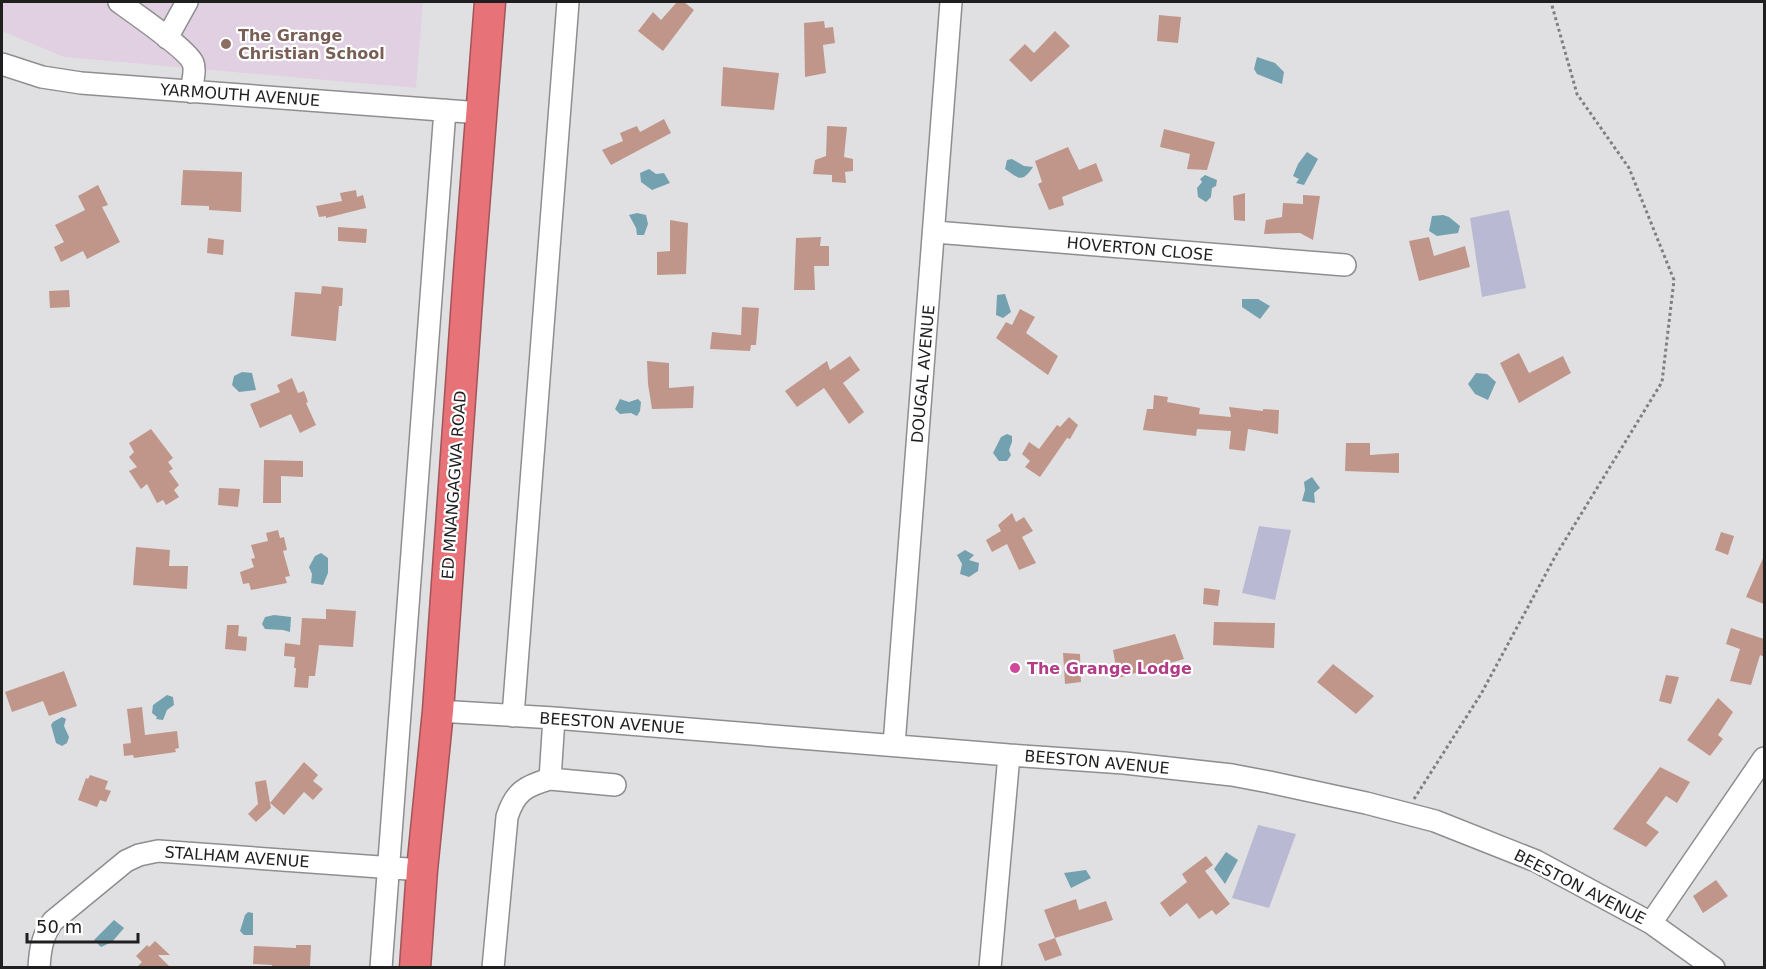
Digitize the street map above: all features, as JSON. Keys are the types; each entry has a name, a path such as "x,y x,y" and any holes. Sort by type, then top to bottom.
{"highway":[{"name":"ED MNANGAGWA ROAD","path":"415,968 438,711 489,2"}],"street":[{"path":"119,2 188,56 194,64 190,92"},
{"path":"167,38 187,2"},
{"path":"513,716 568,2"},
{"name":"DOUGAL AVENUE","path":"894,745 951,2"},
{"name":"YARMOUTH AVENUE","path":"2,64 42,77 62,80 190,92 481,113"},
{"path":"381,968 445,110"},
{"name":"HOVERTON CLOSE","path":"934,232 1345,266"},
{"name":"BEESTON AVENUE","path":"438,711 1124,763 1232,775 1366,803 1435,821 1514,852 1536,861 1651,923 1714,968"},
{"path":"550,779 554,718"},
{"path":"990,968 1009,755"},
{"path":"1651,923 1764,758"},
{"path":"493,968 507,817 510,806 523,789 531,784 550,779 615,786"},
{"name":"STALHAM AVENUE","path":"39,968 41,945 53,921 126,861 139,855 158,851 422,870"}],"path":[{"path":"1404,813 1481,694 1556,555 1662,382 1674,280 1629,168 1577,94 1551,2"}],"shaded area":[{"name":"The Grange Christian School","path":"2,2 423,2 416,88 64,57 2,31"},
{"path":"1257,57 1275,63 1284,72 1282,84 1257,74 1254,69"},
{"path":"1307,152 1318,159 1304,185 1296,183 1299,179 1293,176"},
{"path":"1012,159 1024,166 1033,167 1023,177 1017,177 1005,169 1007,160"},
{"path":"649,169 656,174 664,173 670,183 652,190 641,182 640,173"},
{"path":"1205,175 1217,180 1216,186 1212,188 1211,197 1206,202 1198,197 1197,188 1202,182 1200,179"},
{"path":"1509,210 1526,288 1482,297 1470,218"},
{"path":"637,213 646,215 648,224 644,235 637,235 629,215"},
{"path":"1443,215 1460,226 1458,233 1437,236 1429,231 1432,216"},
{"path":"1005,294 1011,312 1003,318 996,315 997,295"},
{"path":"1242,299 1258,299 1270,306 1260,319 1242,307"},
{"path":"242,372 252,373 256,390 239,392 232,385 234,376"},
{"path":"1476,373 1487,374 1496,382 1488,400 1475,394 1468,384"},
{"path":"620,399 629,402 638,399 641,402 637,416 631,413 620,414 615,409"},
{"path":"1007,434 1012,436 1009,450 1011,455 1007,461 999,461 993,453 1001,437"},
{"path":"1312,477 1320,488 1314,493 1315,503 1302,501 1305,490 1304,482"},
{"path":"1259,526 1291,530 1275,600 1242,593"},
{"path":"965,550 974,555 969,560 979,563 978,571 969,577 960,574 962,564 957,555"},
{"path":"321,553 328,558 328,573 323,585 311,583 312,574 309,567 315,556"},
{"path":"274,615 291,617 290,632 265,629 262,624 265,617"},
{"path":"167,695 173,697 174,705 167,710 163,720 156,719 157,717 152,713 153,705"},
{"path":"62,717 66,719 64,726 69,737 67,743 62,746 56,743 51,725"},
{"path":"1258,825 1296,834 1269,908 1232,898"},
{"path":"1226,852 1238,860 1225,884 1214,869"},
{"path":"1086,870 1091,878 1071,888 1064,873"},
{"path":"248,912 253,913 253,935 244,935 240,931"},
{"path":"114,920 124,928 112,942 101,947 94,940"}],"building":[{"path":"677,2 684,2 694,10 663,51 638,31 653,12 661,20"},
{"path":"1159,15 1181,17 1178,43 1157,41"},
{"path":"824,21 825,28 833,27 835,43 823,45 826,73 805,77 804,23"},
{"path":"1055,31 1070,46 1031,82 1009,60 1025,44 1034,53"},
{"path":"723,67 779,73 774,110 721,106"},
{"path":"664,119 671,133 611,165 602,150 623,141 620,133 637,126 640,132"},
{"path":"827,126 847,127 844,157 853,159 853,171 845,172 846,183 832,182 832,175 813,174 815,160 826,156"},
{"path":"1164,129 1215,142 1207,170 1187,169 1190,154 1160,147"},
{"path":"1068,147 1079,170 1096,163 1103,181 1062,197 1064,205 1049,210 1038,184 1042,182 1035,161"},
{"path":"183,170 242,172 241,212 209,210 209,206 181,205"},
{"path":"98,185 108,205 102,207 120,242 87,259 83,251 61,262 54,247 64,242 55,225 85,210 78,196"},
{"path":"356,190 357,197 363,195 366,208 326,218 326,216 319,217 316,206 342,201 340,193"},
{"path":"1245,193 1245,221 1234,220 1233,196"},
{"path":"1303,195 1320,196 1313,240 1300,233 1264,234 1266,220 1282,217 1283,203 1303,204"},
{"path":"670,220 688,223 686,274 657,275 657,252 670,251"},
{"path":"338,227 367,229 366,243 338,241"},
{"path":"821,237 820,246 829,246 829,266 814,266 815,290 794,290 796,238"},
{"path":"1429,237 1434,256 1465,246 1470,267 1419,281 1409,241"},
{"path":"208,238 224,240 223,255 207,253"},
{"path":"322,286 343,288 336,341 291,336 295,292 321,294"},
{"path":"69,290 70,307 50,308 49,291"},
{"path":"742,307 759,308 756,345 751,345 750,351 710,349 712,332 741,335"},
{"path":"1020,309 1035,317 1026,333 1058,356 1048,375 996,338 1006,322 1012,325"},
{"path":"1519,353 1529,373 1563,356 1571,373 1519,403 1500,363"},
{"path":"850,356 860,370 843,383 864,412 849,424 824,388 797,407 785,391 827,361 830,370"},
{"path":"647,361 669,363 669,388 694,386 693,408 652,409"},
{"path":"292,378 298,393 304,391 308,402 306,403 316,425 300,433 291,414 260,428 250,404 280,392 277,385"},
{"path":"1154,395 1168,397 1167,402 1200,408 1199,414 1231,417 1229,407 1263,411 1263,409 1279,410 1278,434 1248,429 1245,451 1229,449 1231,431 1197,429 1196,436 1143,430 1147,409 1153,409"},
{"path":"1069,417 1078,425 1070,439 1067,438 1040,477 1025,467 1030,461 1022,454 1029,442 1039,449 1057,425 1060,427"},
{"path":"151,429 173,458 168,462 173,469 169,471 179,485 174,490 179,497 166,505 163,500 157,503 147,484 141,489 129,471 137,467 129,457 134,452 129,443"},
{"path":"1346,443 1370,443 1370,455 1399,453 1399,473 1345,471"},
{"path":"264,460 303,461 303,477 281,476 281,503 263,503"},
{"path":"219,488 240,489 238,507 218,505"},
{"path":"1012,513 1016,522 1024,517 1033,531 1022,537 1036,563 1019,570 1007,544 992,552 986,540 1001,531 998,525"},
{"path":"278,530 280,538 284,537 287,550 283,551 290,576 285,577 287,583 251,590 249,583 243,584 240,572 254,567 251,559 255,558 251,545 268,541 266,533"},
{"path":"1721,532 1734,536 1728,555 1715,550"},
{"path":"136,547 170,550 169,566 188,566 187,589 133,585"},
{"path":"1764,556 1764,604 1746,597"},
{"path":"1204,588 1220,590 1218,606 1203,604"},
{"path":"326,609 356,611 353,647 319,645 315,676 309,676 308,688 294,687 295,657 284,656 285,643 300,645 302,618 326,619"},
{"path":"1214,622 1275,623 1274,648 1213,645"},
{"path":"227,625 239,625 238,636 247,637 246,651 225,649"},
{"path":"1731,628 1764,639 1764,657 1760,655 1751,685 1730,681 1740,649 1726,644"},
{"path":"1175,634 1184,659 1118,678 1113,650"},
{"path":"1063,653 1080,654 1081,682 1065,684"},
{"path":"1333,664 1374,696 1356,714 1317,682"},
{"path":"64,671 77,706 49,716 43,701 12,712 5,692"},
{"path":"1666,675 1679,677 1671,704 1659,701"},
{"path":"1718,698 1733,712 1718,735 1723,739 1710,756 1687,740"},
{"path":"142,707 145,735 177,731 179,748 175,749 176,752 134,758 133,755 124,756 123,744 131,743 127,709"},
{"path":"304,762 318,775 313,781 323,789 313,800 304,792 284,815 270,803"},
{"path":"1660,767 1690,782 1677,803 1666,796 1646,823 1659,832 1646,847 1613,829"},
{"path":"90,775 108,781 105,789 111,791 106,802 100,800 97,807 78,800 86,778 88,779"},
{"path":"266,780 271,808 256,822 248,814 258,804 255,782"},
{"path":"1206,856 1213,865 1205,871 1230,904 1216,915 1212,910 1199,919 1187,903 1170,917 1160,903 1187,882 1182,874"},
{"path":"1716,880 1728,896 1703,913 1693,896"},
{"path":"1076,899 1079,910 1106,901 1113,920 1055,938 1044,910"},
{"path":"1055,938 1062,955 1045,961 1038,944"},
{"path":"155,941 170,955 158,955 171,968 136,968 142,962 136,956 147,945 149,947"},
{"path":"296,945 311,945 310,968 272,968 272,965 253,964 254,946 296,948"}],"place":[{"name":"The Grange Christian School","path":"226,44"},
{"name":"The Grange Lodge","path":"1015,668"}]}
